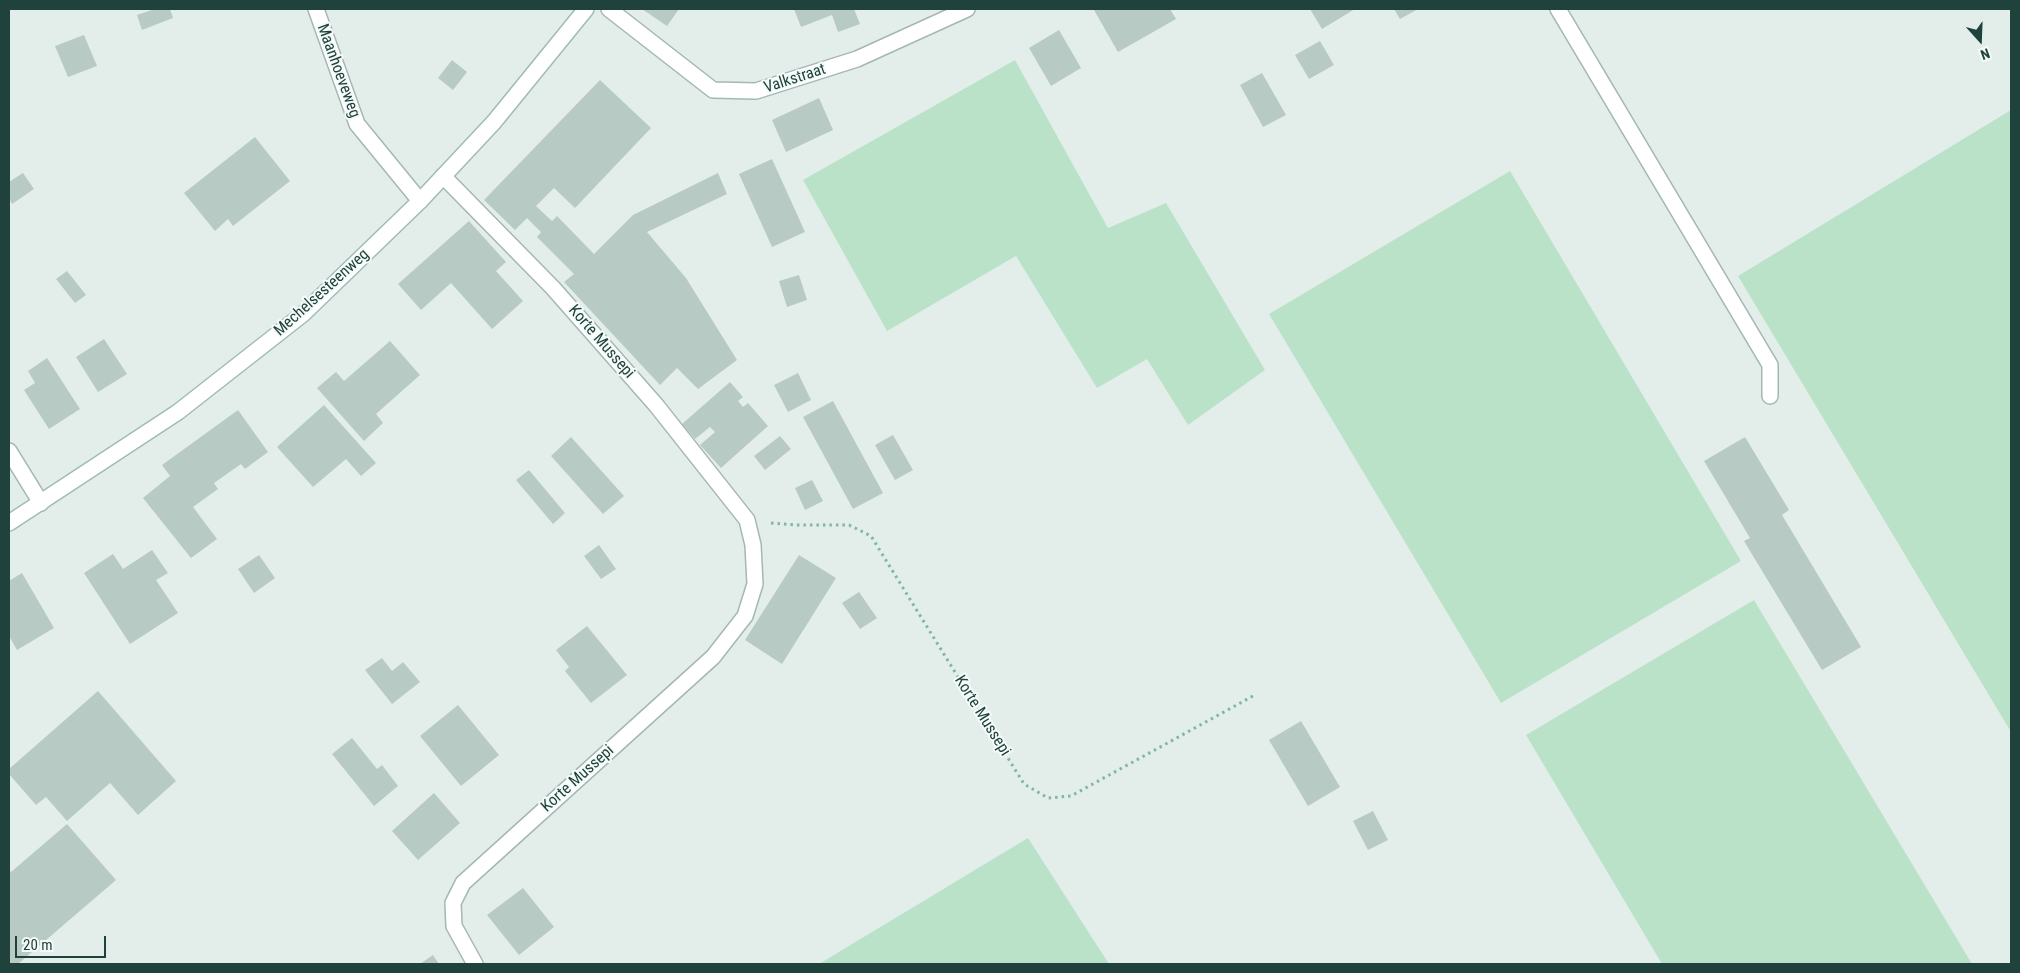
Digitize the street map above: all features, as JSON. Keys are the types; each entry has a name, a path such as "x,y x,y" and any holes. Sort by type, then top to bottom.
{"street":[{"name":"Maanhoeveweg","path":"316,9 357,124 420,201"},
{"name":"Mechelsesteenweg","path":"9,523 178,412 303,314 420,201 494,122 586,9"},
{"name":"Valkstraat","path":"608,9 713,90 756,91 857,59 967,9"},
{"path":"1558,9 1770,365 1770,396"},
{"name":"Korte Mussepi","path":"443,176 572,310 656,404 747,520 753,545 755,584 745,616 713,657 464,883 453,903 454,926 475,964"},
{"path":"9,451 40,503"}],"path":[{"name":"Korte Mussepi","path":"747,520 796,525 849,526 871,536 1024,784 1048,798 1071,796 1253,696"}],"green space":[{"path":"1015,60 1108,228 1166,203 1265,370 1188,425 1147,359 1097,388 1016,256 887,331 803,180"},
{"path":"2011,110 2011,732 1738,276"},
{"path":"1510,171 1741,561 1501,703 1269,314"},
{"path":"1754,600 1972,964 1662,964 1526,735"},
{"path":"1028,838 1109,964 819,964"}],"building":[{"path":"155,9 170,9 173,18 142,30 137,15"},
{"path":"642,9 679,9 667,26"},
{"path":"794,9 854,9 860,24 838,32 832,15 801,27"},
{"path":"1170,9 1176,19 1118,52 1094,10"},
{"path":"1310,9 1355,9 1322,29"},
{"path":"1394,9 1418,9 1400,19"},
{"path":"1059,30 1081,68 1051,86 1029,48"},
{"path":"84,35 97,66 68,77 55,46"},
{"path":"1320,41 1334,65 1309,79 1295,55"},
{"path":"452,60 467,72 453,90 438,78"},
{"path":"1262,73 1286,115 1263,127 1240,85"},
{"path":"600,80 651,128 575,208 554,188 536,206 552,221 557,216 594,254 633,215 718,173 727,194 647,232 686,278 737,360 698,389 677,368 660,385 564,282 574,274 537,237 541,232 527,218 515,230 484,200"},
{"path":"819,98 833,130 786,152 772,120"},
{"path":"255,137 290,181 233,226 228,219 215,231 184,193"},
{"path":"772,159 805,232 772,247 739,174"},
{"path":"23,173 34,189 12,204 9,198 9,182"},
{"path":"469,221 506,262 496,271 523,301 492,329 451,283 421,310 398,284"},
{"path":"67,271 86,295 75,303 56,279"},
{"path":"799,275 807,300 787,307 779,281"},
{"path":"104,339 127,374 98,392 76,357"},
{"path":"390,341 420,375 376,414 383,423 364,441 317,388 336,372 344,381"},
{"path":"47,358 80,409 49,429 24,390 35,383 28,371"},
{"path":"798,373 811,400 788,412 774,385"},
{"path":"730,382 743,397 738,401 743,407 748,403 768,426 721,468 700,445 715,432 710,427 695,439 682,424"},
{"path":"833,401 883,493 853,509 803,417"},
{"path":"324,405 376,463 361,476 346,459 313,487 277,447"},
{"path":"238,410 268,452 245,469 241,464 214,483 218,489 193,507 217,539 191,558 143,498 170,476 162,465"},
{"path":"893,435 913,470 895,480 875,445"},
{"path":"780,436 791,449 765,470 754,456"},
{"path":"571,437 624,496 603,514 551,456"},
{"path":"1745,437 1789,510 1782,515 1861,647 1822,670 1744,541 1750,538 1704,461"},
{"path":"529,470 565,513 553,524 516,480"},
{"path":"812,480 823,501 805,510 795,488"},
{"path":"599,545 616,569 601,579 584,556"},
{"path":"152,550 168,573 156,580 178,613 130,644 84,573 113,554 123,569"},
{"path":"259,555 275,578 254,593 238,569"},
{"path":"799,555 836,578 782,664 745,640"},
{"path":"22,573 54,628 17,650 9,636 9,581"},
{"path":"859,592 877,618 860,629 842,603"},
{"path":"587,626 627,675 591,703 565,671 569,667 556,650"},
{"path":"382,658 392,671 403,662 420,682 392,704 365,670"},
{"path":"98,691 176,781 138,815 110,783 67,821 46,797 36,805 9,774 9,769"},
{"path":"458,705 499,755 461,786 420,736"},
{"path":"1301,721 1340,787 1308,806 1269,740"},
{"path":"352,738 377,769 382,765 398,786 374,806 332,754"},
{"path":"434,793 460,823 418,860 392,831"},
{"path":"1373,811 1388,840 1368,850 1353,821"},
{"path":"67,824 116,880 18,964 9,964 9,869 11,872"},
{"path":"523,888 554,927 519,955 487,915"},
{"path":"433,955 439,964 420,964"}]}
